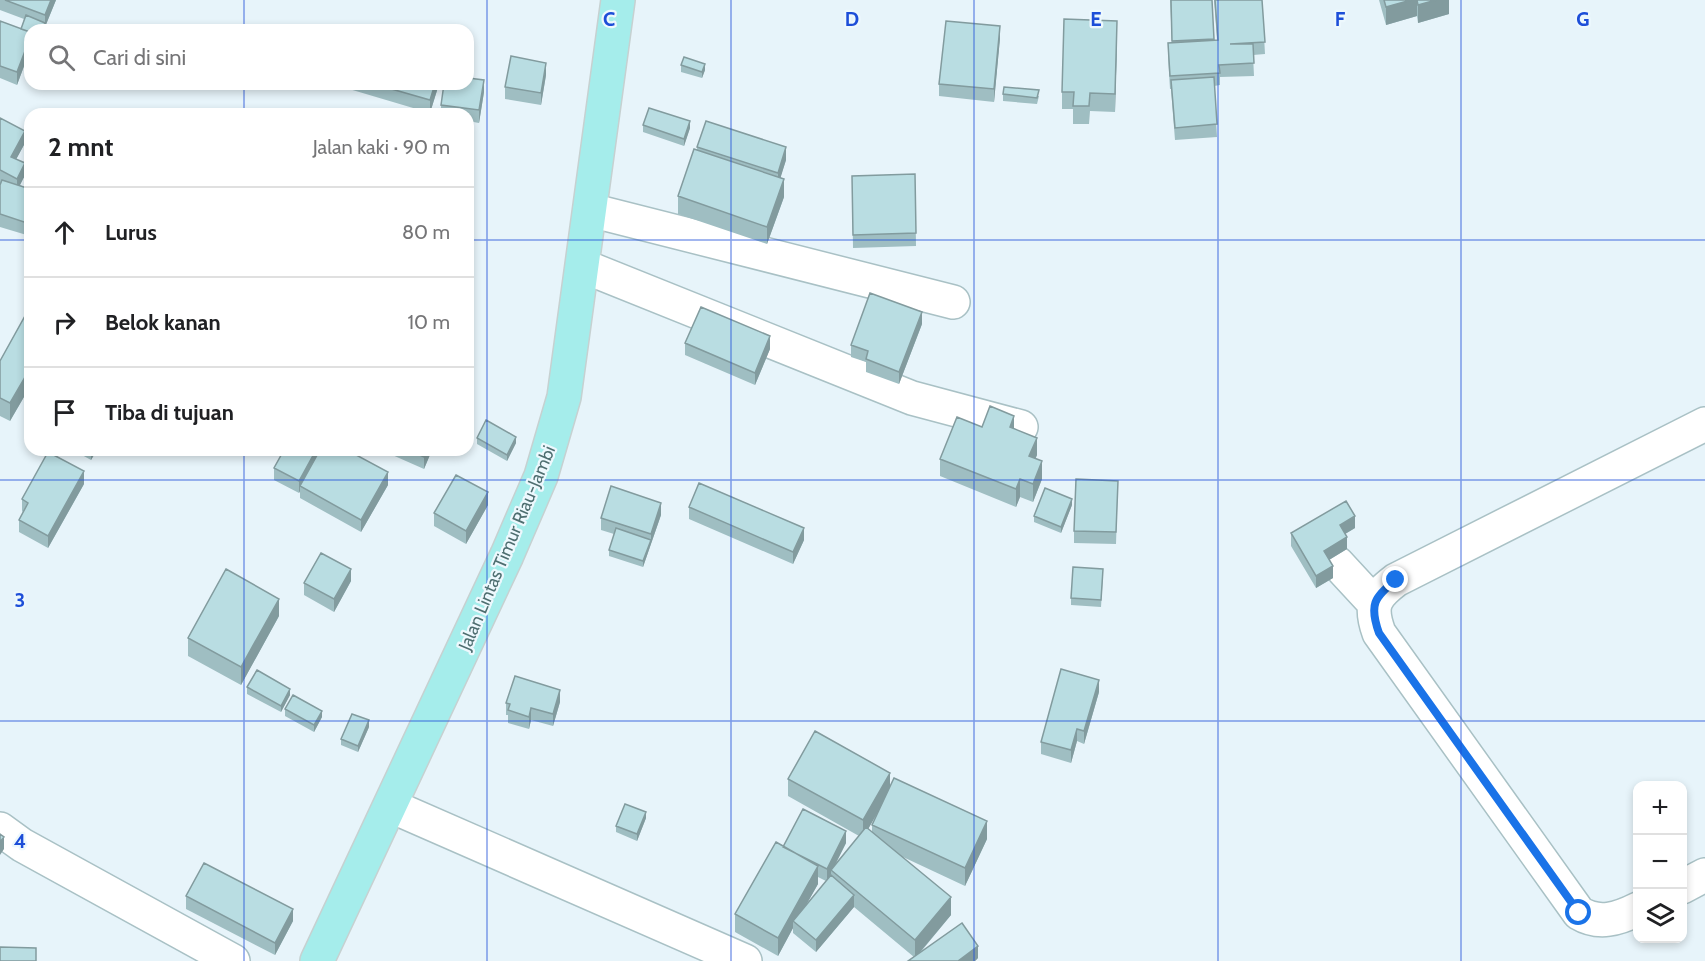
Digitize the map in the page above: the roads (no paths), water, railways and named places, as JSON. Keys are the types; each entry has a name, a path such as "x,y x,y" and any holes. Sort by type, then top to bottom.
{"highway":[{"name":"Jalan Lintas Timur Riau-Jambi","path":"317,961 507,555 541,476 564,397 618,0"}],"street":[{"path":"590,210 953,302"},
{"path":"583,266 912,398 1021,427"},
{"path":"1633,911 1608,921 1590,920 1579,913 1379,633 1374,618 1374,603 1380,592 1396,580 1705,424"},
{"path":"1337,563 1374,603"},
{"path":"391,806 745,961"},
{"path":"0,829 22,845 233,961"},
{"path":"1687,884 1705,875"}]}
